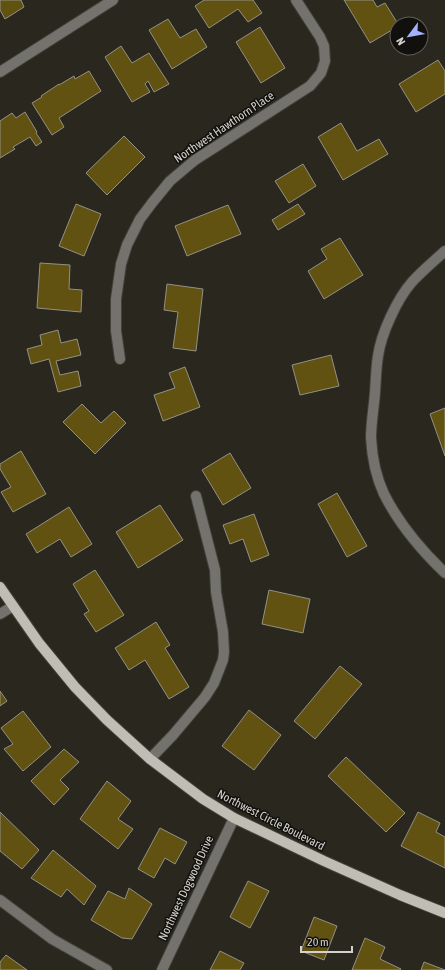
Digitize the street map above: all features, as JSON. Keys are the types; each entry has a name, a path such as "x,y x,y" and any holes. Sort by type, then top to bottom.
{"main road":[{"name":"Northwest Circle Boulevard","path":"0,587 39,643 75,687 107,720 150,759 203,799 234,818 324,861 400,895 445,913"}],"street":[{"path":"0,72 113,0"},
{"name":"Northwest Hawthorn Place","path":"120,359 116,331 116,299 123,258 127,245 140,219 170,181 195,160 310,86 321,73 325,61 324,46 320,37 314,30 296,0"},
{"path":"445,251 411,283 400,299 386,326 378,354 371,436 373,456 384,493 397,516 412,537 429,558 445,573"},
{"path":"150,759 173,735 205,697 214,683 224,652 223,632 216,592 215,570 196,496"},
{"path":"0,614 13,606"},
{"name":"Northwest Dogwood Drive","path":"162,970 234,818"},
{"path":"0,900 52,939 107,970"}],"building":[{"path":"0,0 21,0 24,7 5,19 0,10"},
{"path":"204,0 253,0 262,13 248,22 238,9 209,28 195,6"},
{"path":"344,0 373,0 377,7 385,3 393,16 389,16 389,32 370,43"},
{"path":"168,19 180,38 196,29 207,47 172,69 149,30"},
{"path":"260,27 285,68 261,83 236,42"},
{"path":"121,46 132,63 149,53 169,84 154,92 148,81 145,84 150,92 132,102 105,57"},
{"path":"438,60 445,71 445,94 416,112 399,84"},
{"path":"89,71 101,91 59,118 64,127 52,135 32,103 59,84 74,76 75,79"},
{"path":"25,112 42,142 36,146 30,137 13,147 15,149 0,158 0,121 12,113 16,118"},
{"path":"341,123 357,151 379,139 388,154 343,180 318,137"},
{"path":"124,136 145,157 107,195 86,173"},
{"path":"303,164 316,186 289,203 275,181"},
{"path":"76,204 101,214 84,256 59,246"},
{"path":"298,204 305,214 278,230 272,220"},
{"path":"228,205 241,234 187,256 175,226"},
{"path":"340,238 363,275 324,299 308,271 327,259 321,249"},
{"path":"40,263 70,265 69,289 82,290 81,312 37,308"},
{"path":"167,284 203,289 196,351 173,348 178,312 164,310"},
{"path":"58,330 61,343 77,339 81,355 56,361 60,375 78,371 81,386 58,392 49,359 31,364 27,349 42,345 40,335"},
{"path":"331,355 339,386 300,395 292,365"},
{"path":"185,367 200,407 163,421 154,395 175,388 169,373"},
{"path":"82,404 101,423 114,411 126,423 95,454 63,422"},
{"path":"445,408 445,456 430,414"},
{"path":"21,451 46,494 13,512 1,492 11,487 0,469 0,464"},
{"path":"230,453 251,488 223,505 202,470"},
{"path":"337,493 367,546 347,557 318,504"},
{"path":"160,505 183,540 138,568 116,532"},
{"path":"69,507 92,544 71,557 60,539 37,553 26,534"},
{"path":"254,514 269,555 251,562 243,539 230,544 223,525"},
{"path":"95,570 124,615 96,632 84,614 89,611 73,584"},
{"path":"269,590 310,599 303,633 262,624"},
{"path":"156,622 170,645 165,648 189,687 169,699 145,660 129,670 115,648"},
{"path":"340,666 362,684 315,739 294,721"},
{"path":"0,691 7,701 0,706"},
{"path":"249,710 281,735 254,770 222,746"},
{"path":"23,711 51,747 23,771 4,749 13,744 1,728"},
{"path":"64,749 79,762 60,780 69,789 54,805 31,781"},
{"path":"346,757 405,813 386,832 328,776"},
{"path":"107,781 131,801 118,819 133,829 118,849 80,819"},
{"path":"0,812 39,850 22,869 0,851"},
{"path":"418,812 440,823 436,832 445,837 445,868 401,846"},
{"path":"160,828 187,842 175,864 165,858 154,878 138,869"},
{"path":"53,850 96,886 84,905 67,889 61,897 31,878"},
{"path":"248,881 269,891 250,928 230,917"},
{"path":"129,888 152,904 132,939 122,938 91,920 108,891 125,899"},
{"path":"314,917 337,926 324,960 301,951"},
{"path":"365,938 385,947 380,959 401,969 352,970"},
{"path":"220,951 244,963 240,970 210,970"},
{"path":"6,955 27,970 0,970 0,962"},
{"path":"424,962 445,970 421,970"}]}
